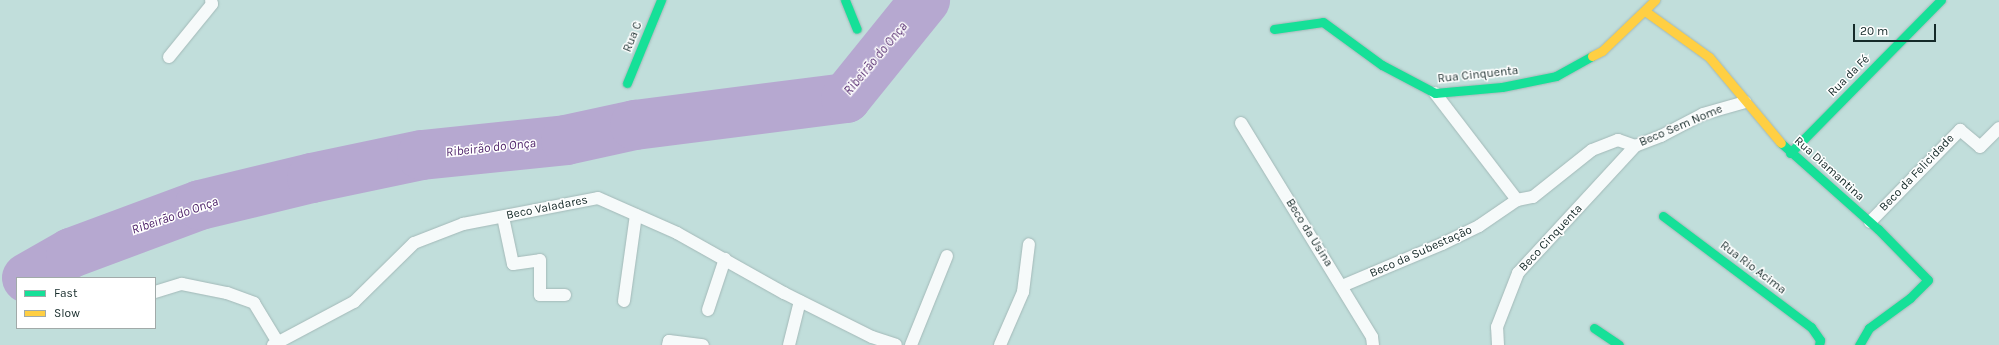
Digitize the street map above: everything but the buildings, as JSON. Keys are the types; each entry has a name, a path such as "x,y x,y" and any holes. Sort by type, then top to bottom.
{"street":[{"name":"Rua C","path":"627,83 661,0"},
{"path":"845,0 857,29"},
{"name":"Rua Cinquenta","path":"1274,29 1323,22 1382,64 1435,93 1502,87 1556,76 1602,51 1655,0"},
{"name":"Rua da Fé","path":"1790,152 1941,0"},
{"name":"Rua Diamantina","path":"1645,11 1667,25 1708,57 1727,76 1745,102 1790,152 1870,222 1928,280 1910,298 1868,328 1859,345"},
{"name":"Rua Rio Acima","path":"1663,216 1811,327 1820,340 1819,345"},
{"path":"1594,328 1619,345"}],"lane":[{"path":"170,57 212,4 211,0"},
{"path":"1435,93 1517,200"},
{"name":"Beco Sem Nome","path":"1517,200 1533,197 1592,150 1618,140 1635,146 1661,136 1703,114 1745,102"},
{"name":"Beco da Usina","path":"1242,123 1342,286 1372,337 1373,345"},
{"name":"Beco da Felicidade","path":"1870,222 1960,130 1980,148 1999,128"},
{"name":"Beco Cinquenta","path":"1498,345 1497,327 1518,274 1635,146"},
{"name":"Beco Valadares","path":"275,343 354,302 414,243 463,224 598,198 677,233 800,300 872,337 896,345"},
{"name":"Beco da Subestação","path":"1342,286 1442,244 1479,226 1517,200"},
{"path":"624,301 636,215"},
{"path":"502,217 513,264 540,260 540,295 565,295"},
{"path":"1000,345 1023,292 1029,244"},
{"path":"911,345 948,256"},
{"path":"708,310 725,259"},
{"path":"156,292 182,284 227,293 254,303 275,343"},
{"path":"789,345 800,300"},
{"path":"668,345 670,341 703,345"}],"waterway":[{"name":"Ribeirão do Onça","path":"29,277 71,253 200,205 312,178 422,155 566,140 635,125 846,98 925,0"}],"traffic: fast":[{"path":"627,83 661,0"},
{"path":"845,0 857,29"},
{"path":"1790,153 1941,0"},
{"path":"1274,29 1323,22 1382,65 1435,93 1502,87 1556,76 1592,56"},
{"path":"1781,143 1878,229 1928,280 1910,298 1869,328 1859,345"},
{"path":"1663,216 1811,327 1820,340 1819,345"},
{"path":"1594,328 1619,345"}],"traffic: slow":[{"path":"1592,56 1602,51 1655,0"},
{"path":"1645,11 1709,57 1781,143"}]}
